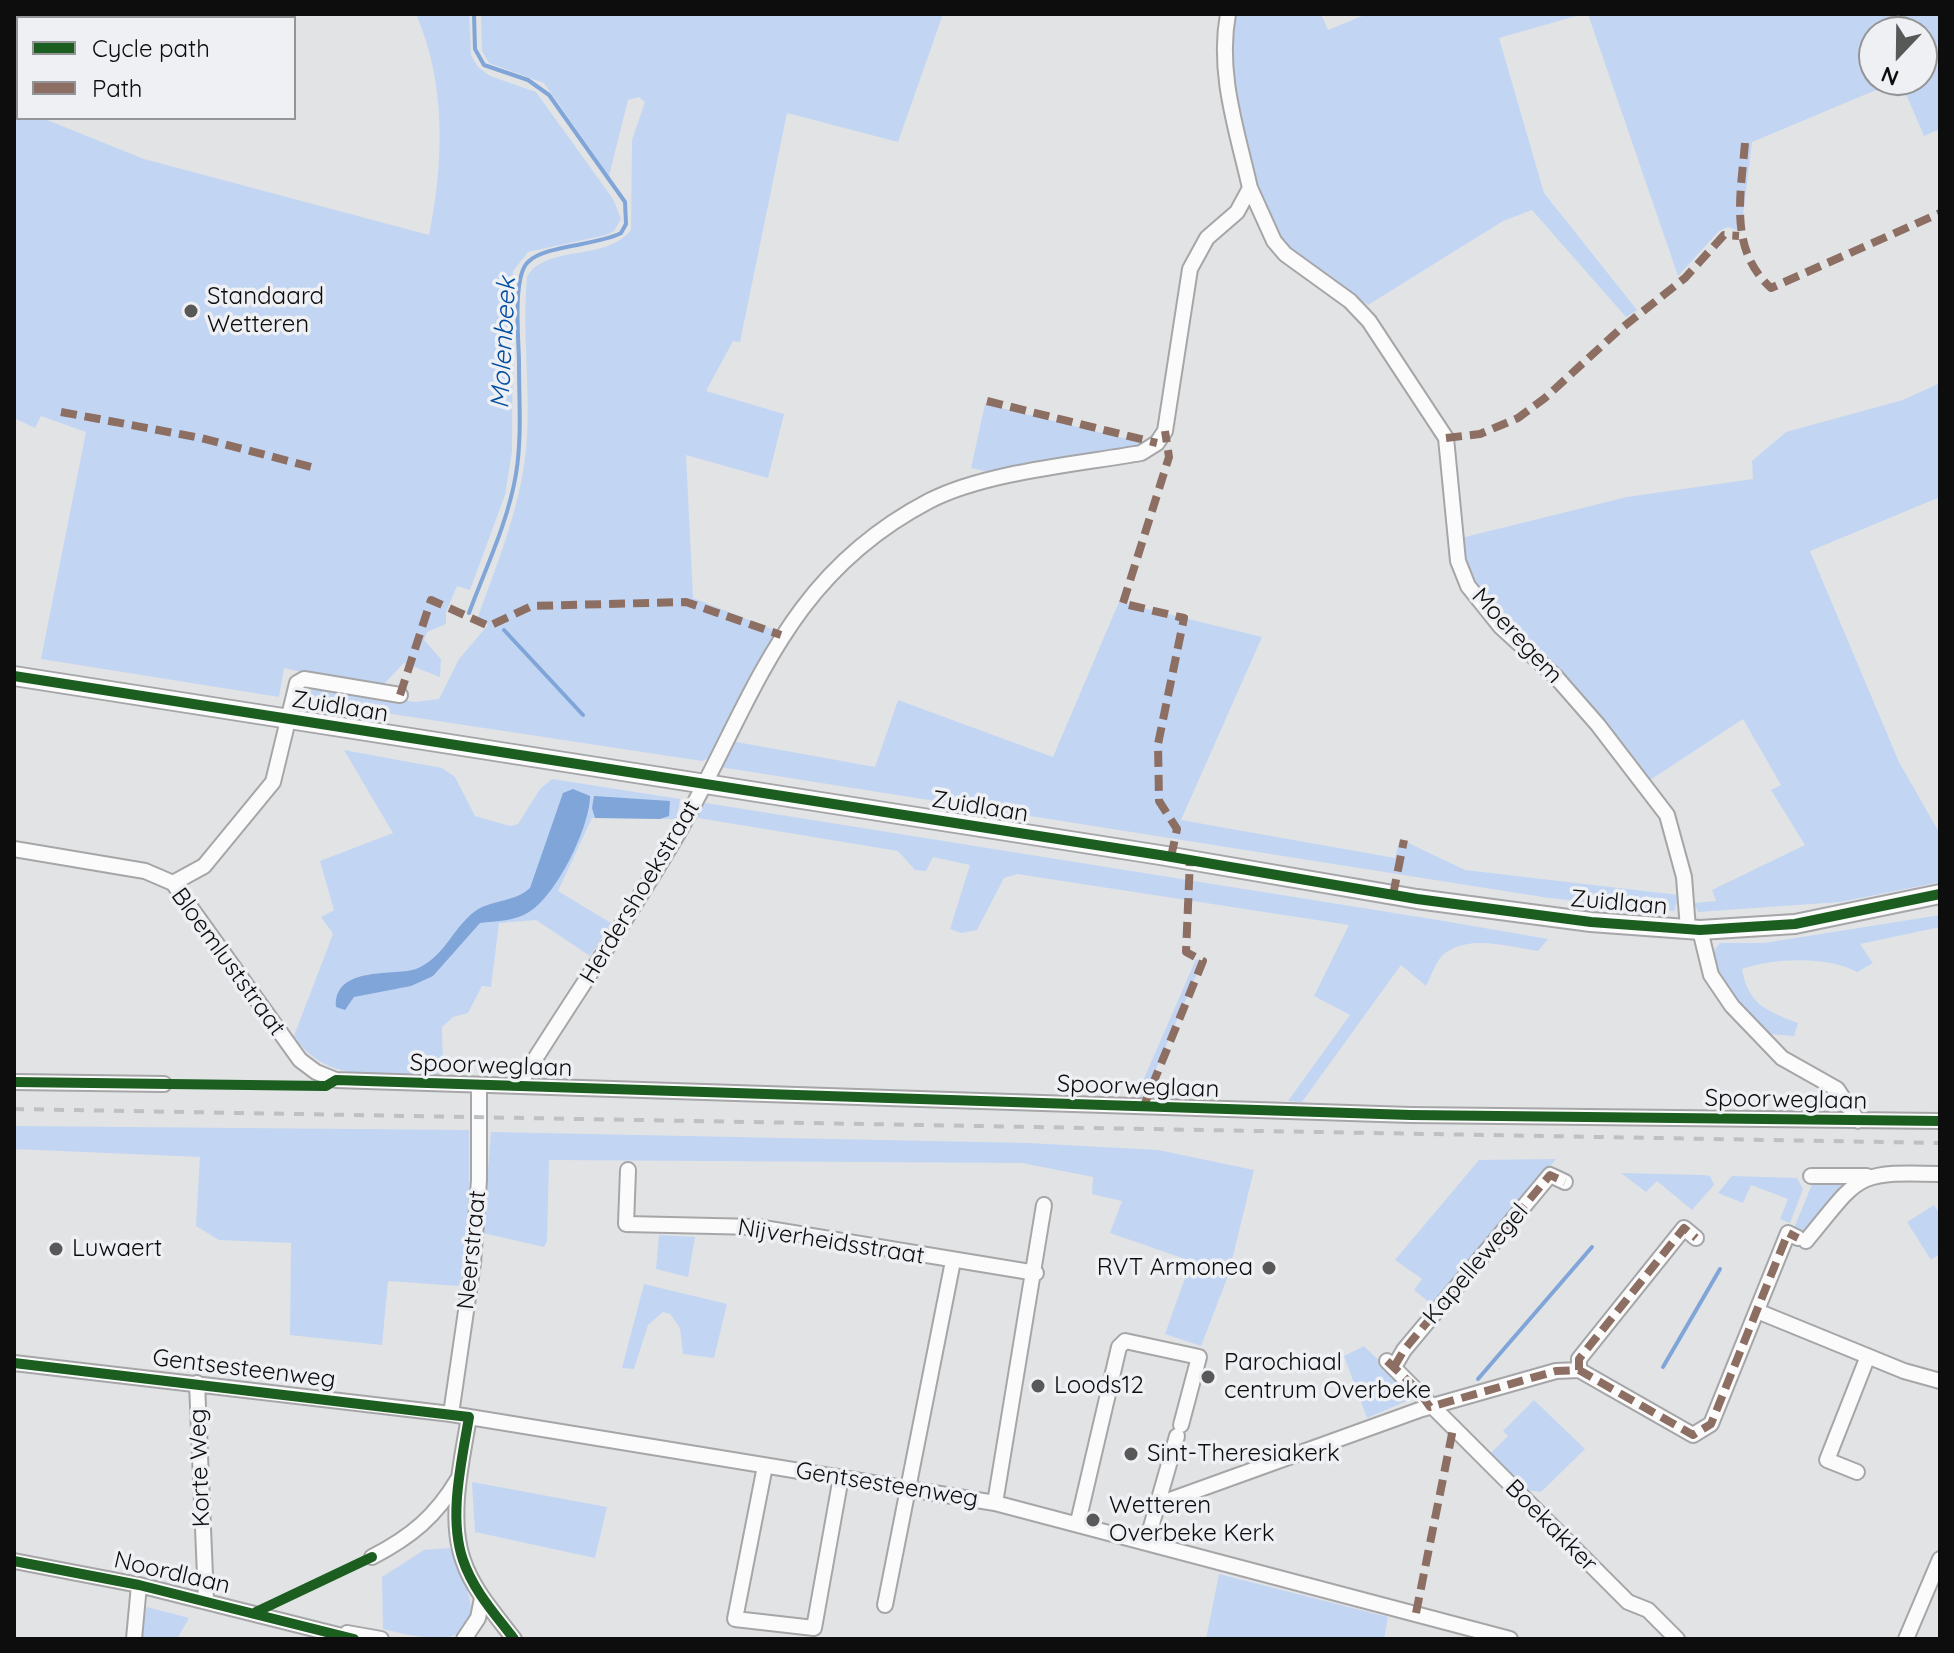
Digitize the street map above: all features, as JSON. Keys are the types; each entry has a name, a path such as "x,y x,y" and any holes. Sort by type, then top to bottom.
{"main road":[{"name":"Zuidlaan","path":"14,676 1160,855 1417,899 1591,922 1694,930 1795,924 1940,894"}],"street":[{"path":"1228,14 1225,77 1250,188"},
{"name":"Herdershoekstraat","path":"518,1086 632,910 705,784 742,705 781,635 854,553 930,501 964,487 1141,453 1157,443 1168,417 1190,269 1207,238 1237,212 1250,188"},
{"name":"Moeregem","path":"1250,188 1274,241 1285,254 1350,301 1369,321 1446,438 1454,537 1458,561 1468,586 1501,627 1556,677 1598,725 1667,815 1694,930 1711,975 1732,1006 1782,1058 1837,1089 1858,1121"},
{"path":"173,883 204,866 273,782 297,683 304,679 400,695"},
{"name":"Bloemluststraat","path":"14,849 145,871 173,883 300,1060 316,1072 336,1080"},
{"name":"Spoorweglaan","path":"336,1080 1411,1115 1940,1121"},
{"path":"14,1082 164,1084"},
{"name":"Neerstraat","path":"451,1414 473,1263 479,1180 479,1085"},
{"name":"Nijverheidsstraat","path":"628,1170 626,1224 757,1227 953,1261 885,1605"},
{"path":"1811,1176 1867,1176 1887,1172 1940,1174"},
{"name":"Kapellewegel","path":"1430,1407 1417,1389 1390,1364 1550,1175 1565,1182"},
{"path":"1156,1505 1430,1407 1556,1371 1579,1370 1693,1435 1711,1424 1788,1233 1802,1239 1853,1185 1867,1176"},
{"path":"995,1503 1036,1273 1044,1205"},
{"path":"1579,1370 1579,1359 1684,1228 1696,1238"},
{"path":"953,1261 1036,1273"},
{"path":"1757,1311 1940,1381"},
{"path":"1078,1522 1119,1347 1125,1341 1134,1340 1199,1357 1147,1541"},
{"path":"1857,1472 1827,1460 1868,1356"},
{"name":"Gentsesteenweg","path":"14,1363 451,1414 995,1503 1078,1522 1510,1639"},
{"name":"Korte Weg","path":"197,1383 206,1600"},
{"name":"Boekakker","path":"1430,1407 1628,1602 1648,1610 1677,1639"},
{"path":"469,1417 457,1519 462,1559 482,1598 514,1639"},
{"path":"765,1466 735,1619 814,1628 841,1477"},
{"path":"372,1557 395,1545 440,1510 461,1475"},
{"path":"1906,1639 1940,1559"},
{"name":"Noordlaan","path":"14,1561 206,1600 354,1639"},
{"path":"134,1639 139,1585"},
{"path":"464,1639 478,1618 482,1598"},
{"name":"Noordlaan","path":"319,1628 381,1639"}],"shaded area":[{"path":"416,14 469,14 471,55 478,67 490,76 536,92 613,199 621,219 614,231 606,235 528,252 513,271 512,452 505,495 470,590 457,586 446,612 446,624 427,632 424,640 441,659 440,677 404,663 379,689 284,668 279,697 41,659 86,432 41,416 35,428 14,418 14,107 16,120 47,120 144,159 429,235 438,179 439,123 433,67"},
{"path":"481,14 943,14 898,142 787,113 740,342 733,341 706,391 784,414 768,478 686,455 693,598 777,631 752,671 709,758 702,761 306,701 307,693 316,686 415,702 439,699 459,659 488,625 477,620 509,530 521,483 528,416 527,277 547,260 607,246 631,230 632,140 645,102 639,97 628,100 609,176 544,83 489,63 482,51"},
{"path":"1234,14 1321,14 1328,30 1367,14 1583,14 1499,38 1544,193 1637,310 1626,317 1532,210 1503,221 1368,305 1296,255 1274,230 1252,169 1234,92 1229,47"},
{"path":"1588,14 1940,14 1940,129 1924,136 1907,96 1938,96 1938,16 1858,16 1858,96 1862,96 1752,142 1741,232 1728,227 1719,231 1678,276"},
{"path":"1940,383 1940,497 1810,551 1899,762 1940,834 1940,882 1840,902 1698,912 1694,903 1716,901 1712,890 1805,845 1771,790 1781,785 1743,719 1650,780 1565,679 1497,611 1471,574 1461,538 1627,497 1753,479 1752,461 1786,432 1903,400"},
{"path":"985,404 1147,444 998,474 971,468"},
{"path":"1119,602 1262,637 1181,820 1395,858 1400,839 1465,870 1679,895 1674,911 1549,898 720,767 731,741 875,767 898,700 1053,757"},
{"path":"344,750 442,768 455,777 475,816 510,826 518,824 540,789 552,779 680,799 677,819 592,818 558,891 611,923 590,956 536,920 499,923 491,987 482,986 468,1013 453,1017 442,1027 443,1074 381,1075 341,1070 308,1052 294,1036 333,934 321,917 334,910 320,861 393,833"},
{"path":"706,803 1548,939 1538,951 1491,943 1455,947 1439,959 1426,986 1401,965 1302,1102 1288,1101 1350,1015 1314,996 1349,925 1017,874 1004,878 977,930 961,933 950,929 970,865 933,857 926,871 915,870 898,851 692,817"},
{"path":"1940,915 1940,927 1860,944 1873,963 1857,972 1831,963 1801,960 1742,969 1749,991 1760,1005 1798,1023 1794,1036 1768,1033 1752,1019 1727,984 1712,953 1720,943 1764,943"},
{"path":"1196,959 1202,962 1144,1097 1136,1097"},
{"path":"14,1126 469,1130 469,1205 460,1286 388,1281 382,1345 290,1335 291,1243 219,1240 196,1226 200,1157 14,1149"},
{"path":"491,1132 1028,1143 1158,1150 1254,1170 1228,1276 1201,1346 1165,1334 1191,1261 1110,1233 1122,1201 1092,1194 1093,1177 1022,1163 549,1160 547,1241 544,1247 483,1233"},
{"path":"1556,1159 1435,1307 1414,1290 1422,1279 1395,1260 1479,1160"},
{"path":"1621,1173 1710,1176 1714,1185 1692,1210 1657,1181 1646,1192"},
{"path":"1732,1176 1797,1178 1803,1189 1790,1223 1780,1219 1788,1199 1751,1185 1743,1203 1718,1193"},
{"path":"1856,1179 1806,1235 1794,1228 1813,1182"},
{"path":"1934,1205 1940,1214 1940,1254 1931,1260 1907,1222"},
{"path":"659,1235 695,1237 688,1277 656,1269"},
{"path":"644,1284 727,1304 714,1358 683,1354 680,1328 670,1314 663,1312 648,1325 634,1369 622,1368"},
{"path":"1364,1346 1412,1393 1409,1400 1367,1418 1344,1356"},
{"path":"1534,1400 1585,1449 1541,1492 1518,1489 1486,1458 1508,1436 1503,1431"},
{"path":"472,1482 607,1507 595,1558 475,1532"},
{"path":"450,1548 466,1586 471,1609 469,1623 462,1632 438,1638 383,1629 382,1577 424,1550"},
{"path":"1219,1574 1388,1617 1384,1639 1206,1639"},
{"path":"147,1607 189,1618 177,1639 140,1639"}],"water":[{"path":"573,789 590,796 584,825 570,860 539,904 518,917 480,923 433,976 411,986 354,997 345,1010 336,1007 338,994 345,984 355,978 407,971 426,964 474,912 530,888 563,793"},
{"path":"594,796 670,801 669,816 660,819 595,818 592,808"}],"waterway":[{"name":"Molenbeek","path":"469,613 502,527 516,474 520,419 518,295 523,270 536,256 611,237 621,233 626,224 625,202 549,95 528,80 484,65 475,49 474,14"},
{"name":"Molenbeek","path":"504,630 583,715"},
{"path":"1478,1379 1592,1247"},
{"path":"1663,1367 1720,1269"}],"railway":[{"path":"14,1109 1940,1143"}],"marked path":[{"path":"1745,143 1740,201 1743,238 1757,273 1771,288 1940,213"},
{"path":"1446,438 1480,434 1518,418 1545,398 1618,331 1685,278 1724,235 1739,236"},
{"path":"987,401 1157,443"},
{"path":"61,412 201,438 315,468"},
{"path":"1123,603 1169,457 1165,431"},
{"path":"400,695 431,600 489,626 532,606 686,602 781,635"},
{"path":"1129,605 1184,618 1158,744 1159,801 1177,829 1171,857"},
{"path":"1393,895 1404,840"},
{"path":"1143,1108 1203,961 1186,952 1190,860"},
{"path":"1394,1367 1404,1350 1550,1175 1565,1182"},
{"path":"1579,1370 1579,1359 1684,1228 1696,1238"},
{"path":"1387,1361 1417,1389 1430,1407 1556,1371 1579,1370 1693,1435 1711,1424 1788,1233 1798,1238"},
{"path":"1416,1613 1453,1429"}],"cycle path":[{"path":"14,676 1160,855 1417,899 1591,922 1700,930 1795,924 1940,894"},
{"path":"14,1082 326,1086 336,1080 1411,1115 1940,1121"},
{"path":"14,1363 469,1417 456,1507 459,1543 473,1581 514,1639"},
{"path":"256,1612 372,1557"},
{"path":"14,1561 139,1585 354,1639"}],"place":[{"name":"Standaard Wetteren","path":"191,311"},
{"name":"Luwaert","path":"56,1249"},
{"name":"RVT Armonea","path":"1269,1268"},
{"name":"Parochiaal centrum Overbeke","path":"1208,1377"},
{"name":"Loods12","path":"1038,1386"},
{"name":"Sint-Theresiakerk","path":"1131,1454"},
{"name":"Wetteren Overbeke Kerk","path":"1093,1520"}]}
